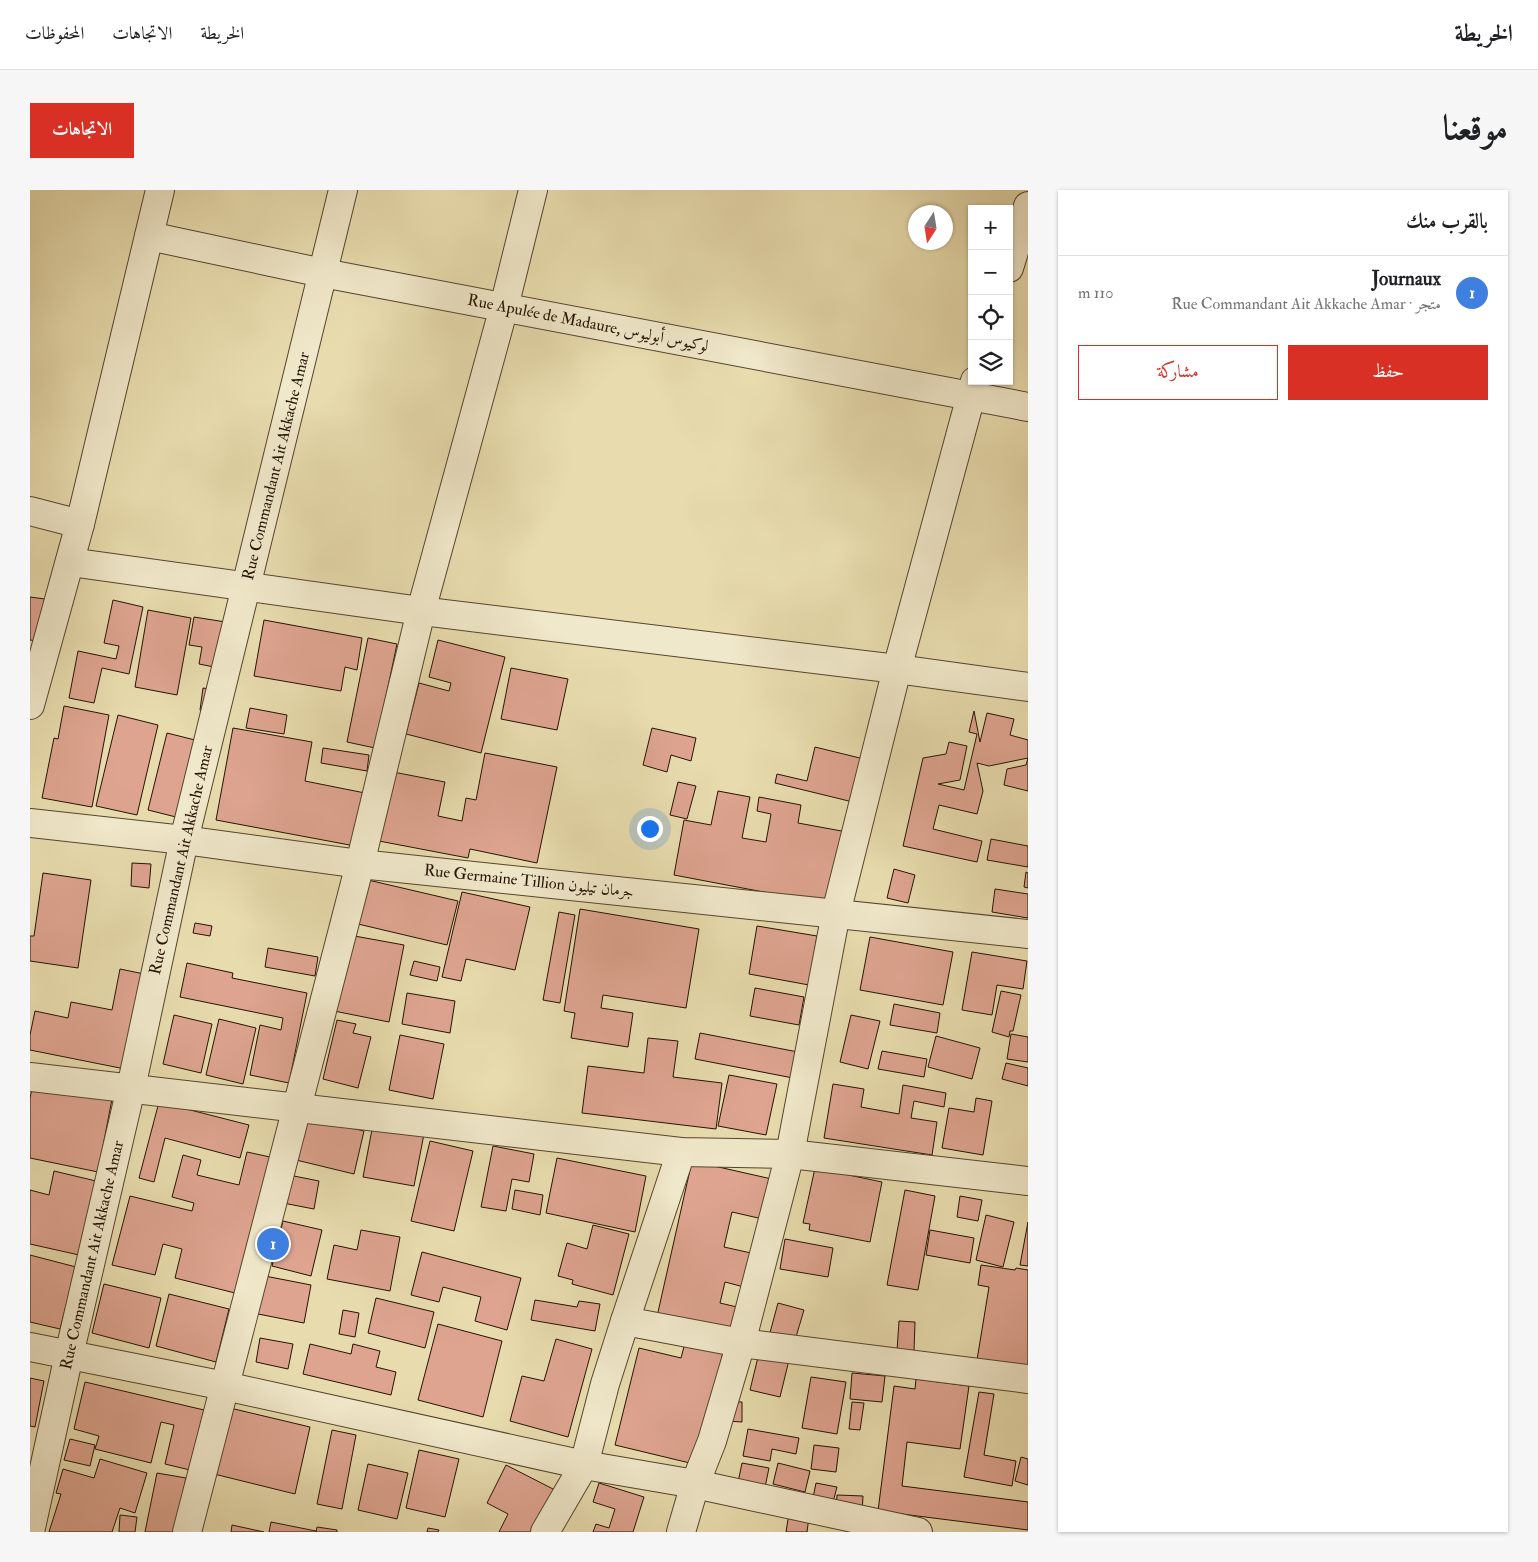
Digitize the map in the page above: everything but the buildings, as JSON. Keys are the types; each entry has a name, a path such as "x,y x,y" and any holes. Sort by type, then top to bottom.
{"street":[{"path":"30,705 80,524 160,190"},
{"name":"Rue Commandant Ait Akkache Amar","path":"30,1532 68,1355 131,1088 184,840 343,190"},
{"path":"187,1532 360,864 421,611 504,307 533,190"},
{"path":"1013,255 1028,206"},
{"name":"Rue Apulée de Madaure, لوكيوس أبوليوس","path":"149,236 323,273 504,307 973,389 1028,407"},
{"path":"681,1532 695,1484 712,1441 741,1343 790,1154 836,913 897,669 973,389"},
{"path":"30,511 80,524"},
{"path":"70,562 421,611 897,669 1028,687"},
{"name":"Rue Germaine Tillion جرمان تيليون","path":"30,823 184,840 360,864 1028,934"},
{"path":"30,1077 681,1152 790,1154 1028,1181"},
{"path":"545,1532 584,1465 605,1384 681,1152"},
{"path":"625,1321 741,1343 1028,1379"},
{"path":"30,1347 225,1386 584,1465 695,1484 918,1532"}],"place":[{"name":"Journaux","path":"273,1244"}]}
